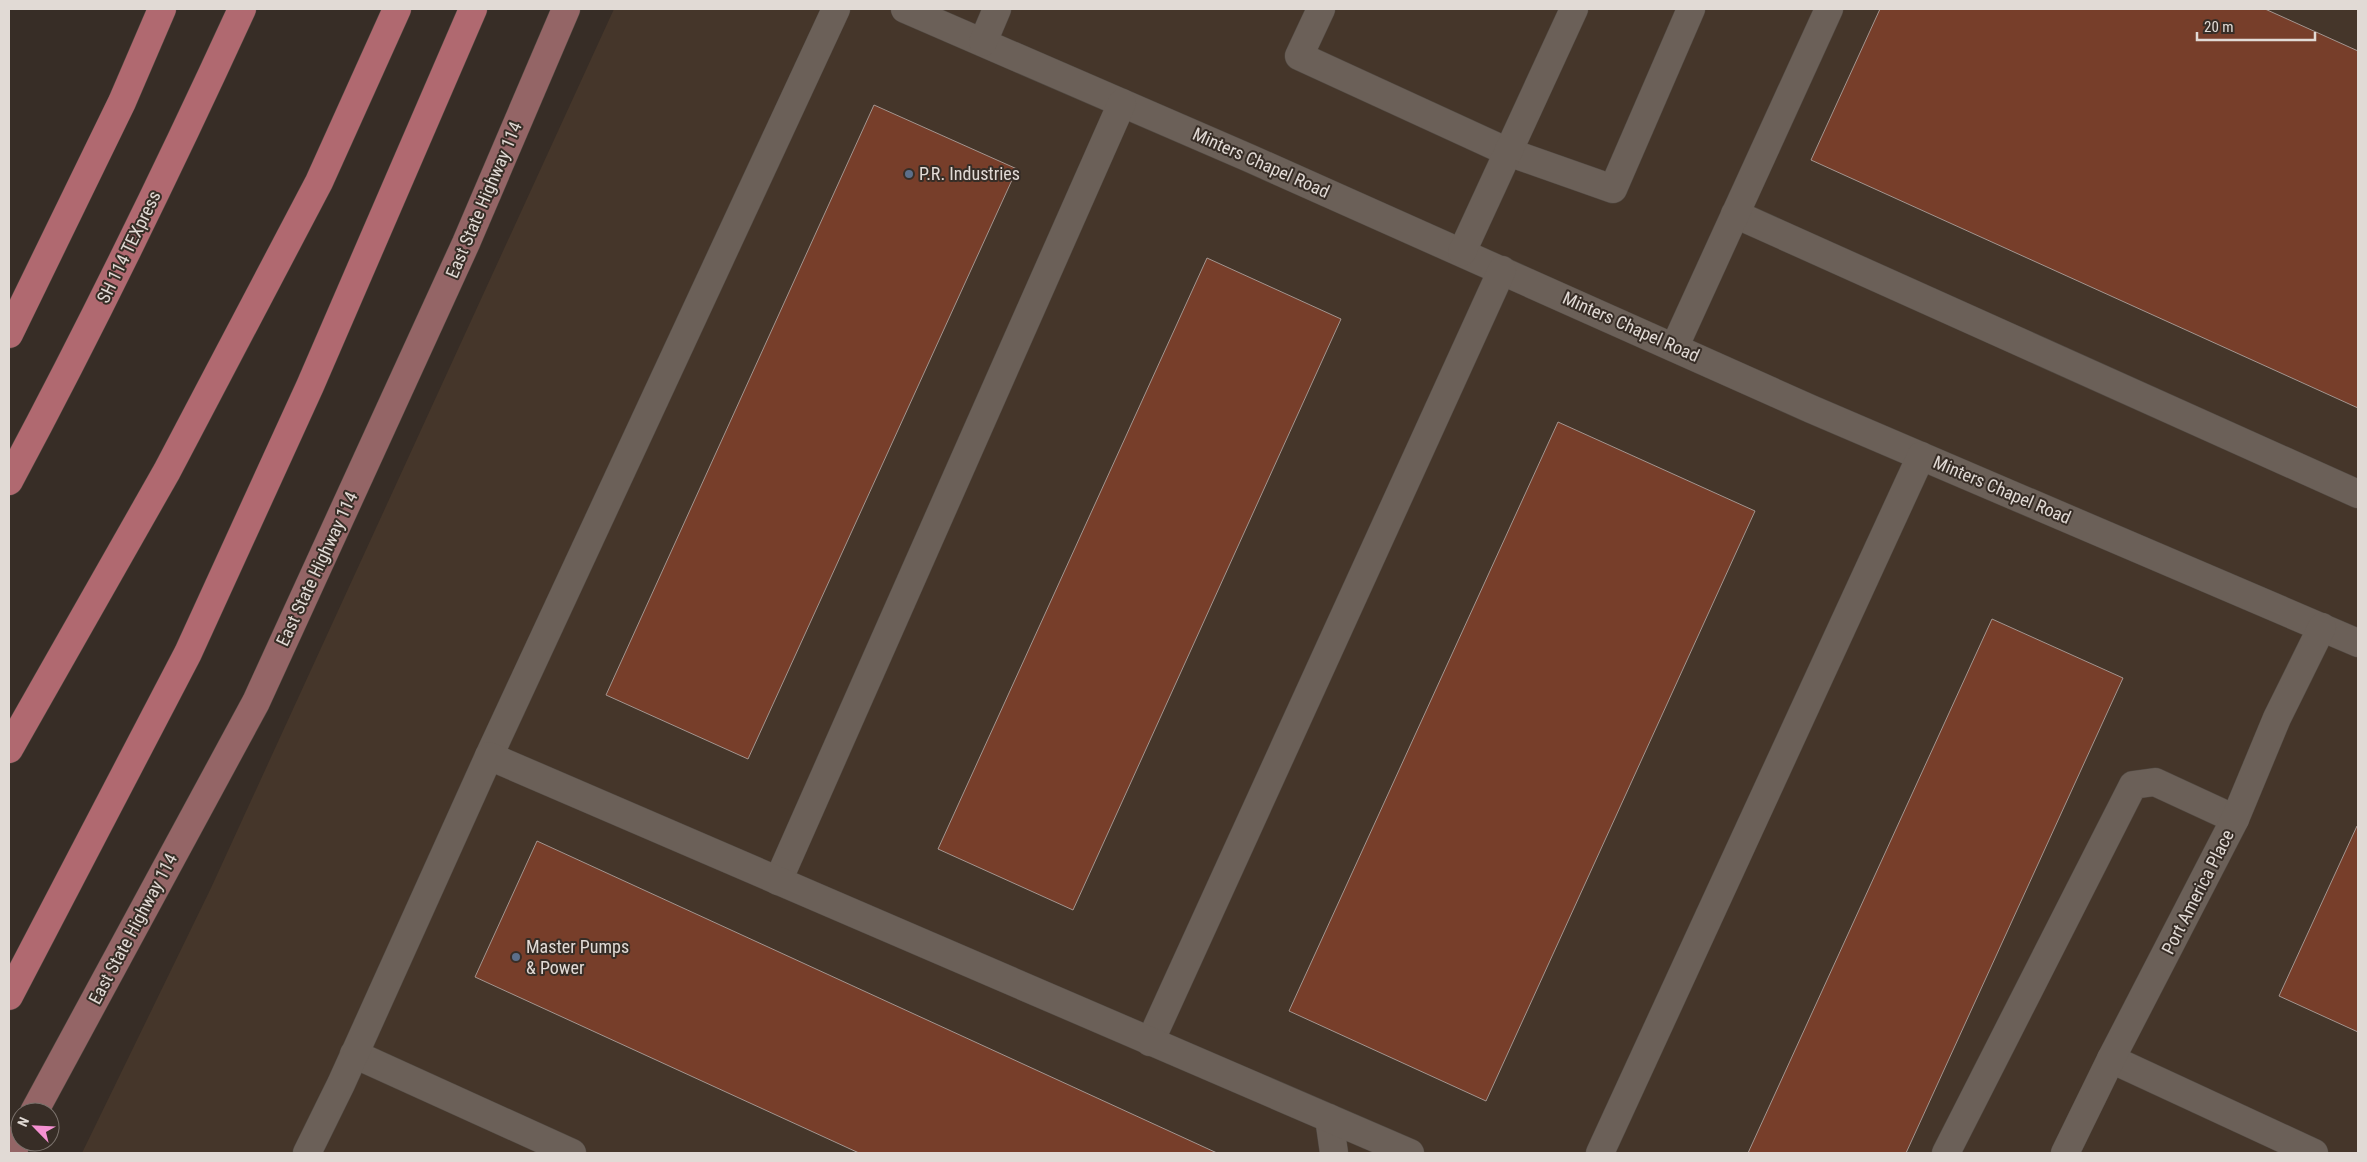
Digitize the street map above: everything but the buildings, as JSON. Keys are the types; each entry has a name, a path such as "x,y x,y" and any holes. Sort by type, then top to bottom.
{"highway":[{"path":"9,334 122,102 162,9"},
{"name":"SH 114 TEXpress","path":"9,481 67,372 186,130 242,9"},
{"path":"9,749 167,471 319,182 397,9"},
{"path":"9,996 188,653 302,404 473,9"}],"main road":[{"name":"East State Highway 114","path":"39,1102 256,702 466,244 566,9"}],"street":[{"path":"307,1153 836,9"},
{"name":"Minters Chapel Road","path":"905,9 1462,252 1921,456 2358,643"},
{"path":"983,42 997,9"},
{"path":"1321,9 1299,56 1508,152 1613,189 1691,9"},
{"path":"1462,252 1574,9"},
{"path":"1675,346 1829,9"},
{"path":"778,880 1122,103"},
{"path":"1735,214 2358,494"},
{"path":"1150,1042 1502,270"},
{"path":"1600,1153 1921,456"},
{"name":"Port America Place","path":"2066,1153 2111,1059 2235,819 2277,718 2322,627"},
{"path":"489,756 1410,1153"},
{"path":"1946,1153 2132,785 2155,782 2235,819"},
{"path":"354,1054 572,1153"},
{"path":"2111,1059 2314,1153"},
{"path":"1329,1118 1334,1153"}],"shaded area":[{"path":"614,9 2358,9 2358,1153 82,1153 211,888"}],"place":[{"name":"P.R. Industries","path":"909,174"},
{"name":"Master Pumps & Power","path":"516,957"}]}
